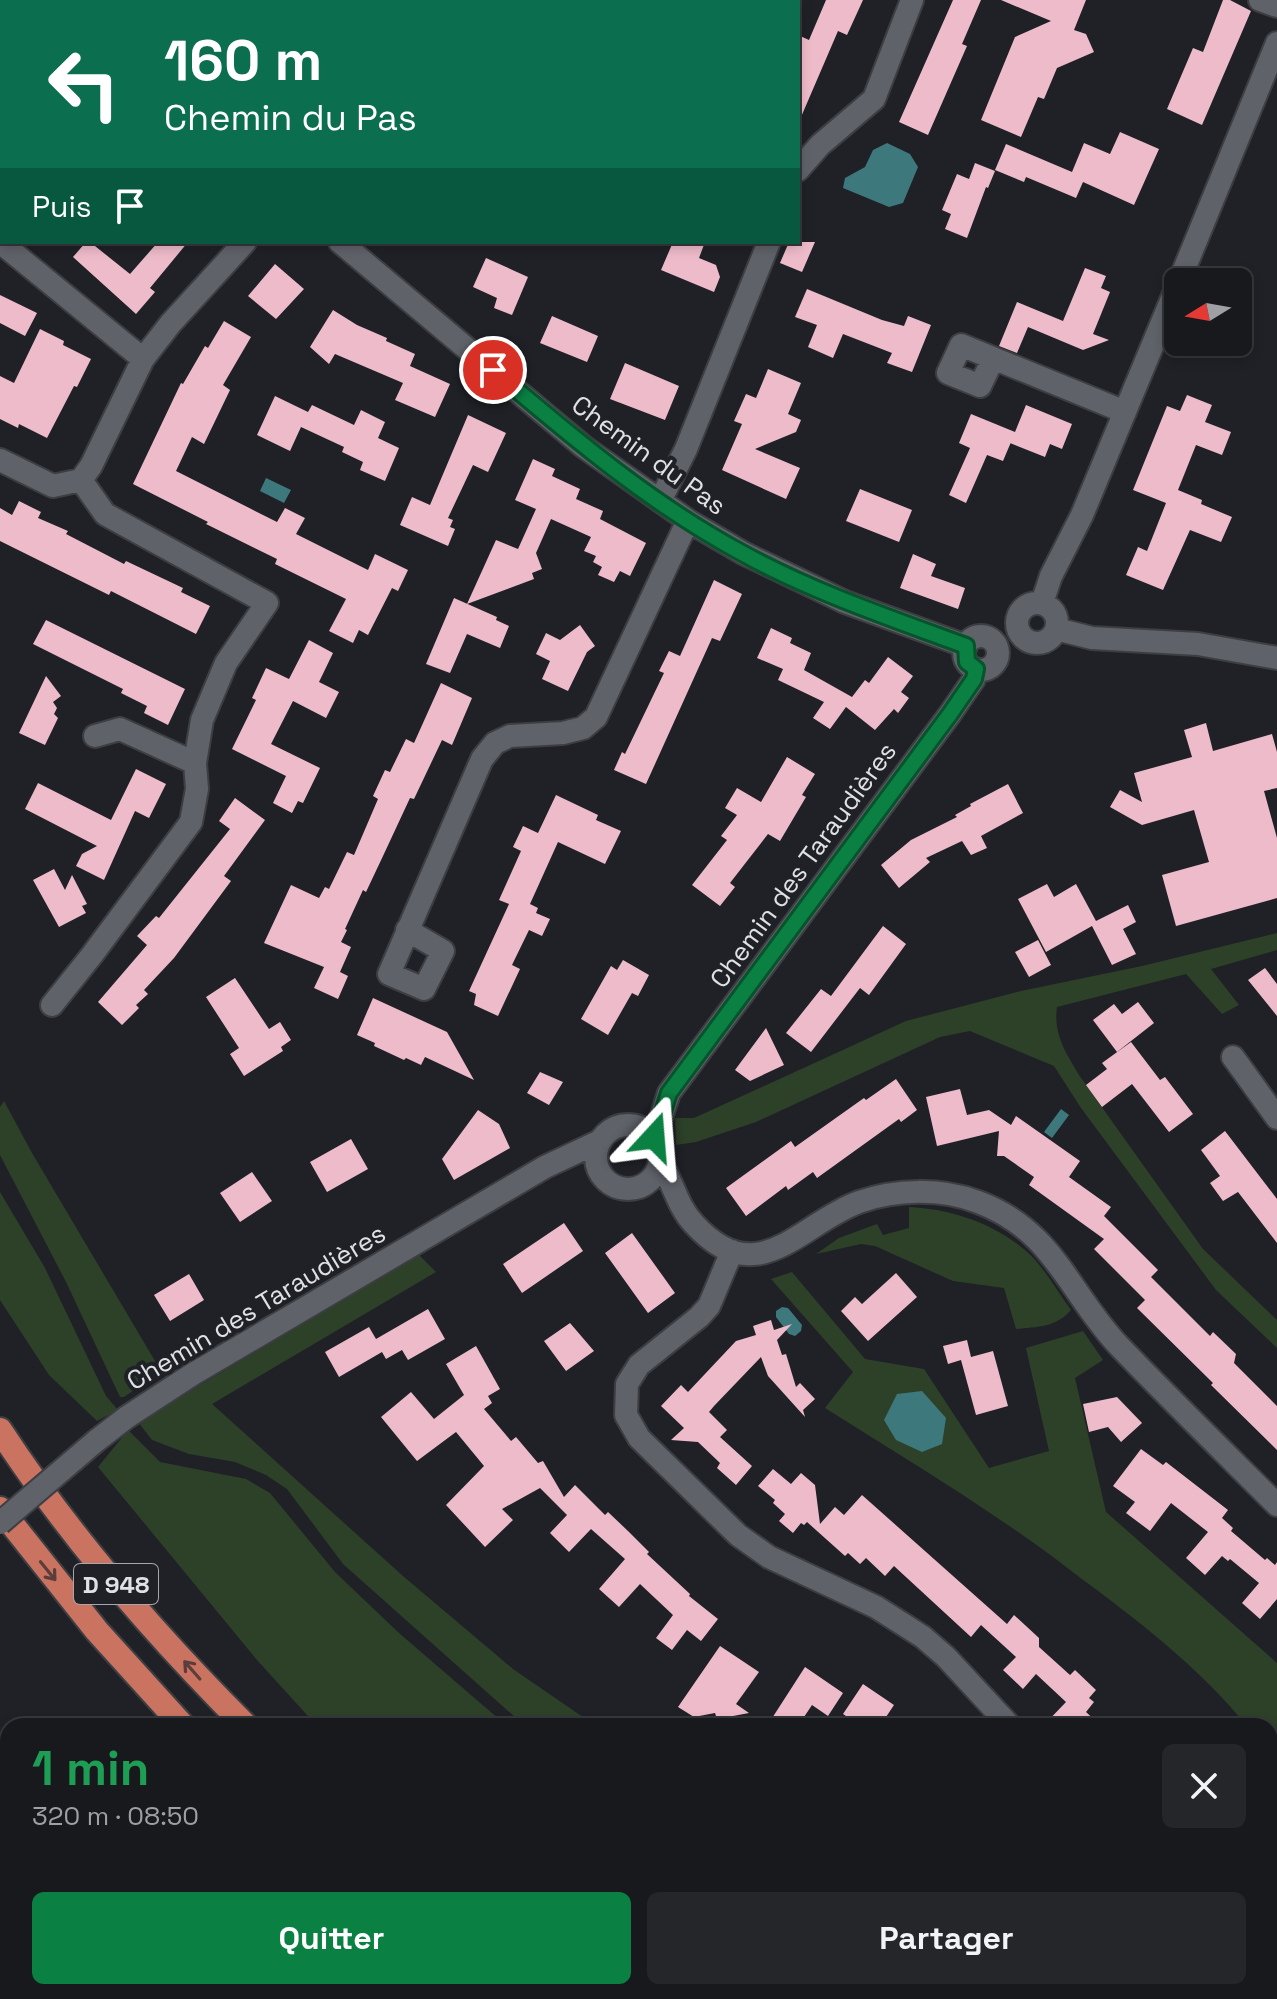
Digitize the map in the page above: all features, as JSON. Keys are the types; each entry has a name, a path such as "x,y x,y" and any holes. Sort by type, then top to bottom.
{"highway":[{"name":"D 948","path":"0,1430 21,1462 108,1574 199,1679 238,1718"},
{"name":"D 948","path":"0,1509 97,1631 176,1718"}],"street":[{"path":"800,168 820,145 874,99 912,0"},
{"path":"1260,0 1277,6"},
{"path":"1184,268 1277,43"},
{"path":"2,244 143,359"},
{"path":"0,460 53,486 81,480 91,466 143,359 171,323 243,244"},
{"name":"Chemin du Pas","path":"342,244 584,447 690,522 743,553 845,602 966,646"},
{"path":"660,501 686,449 768,244"},
{"path":"1042,603 1164,317"},
{"path":"993,359 1125,412"},
{"path":"52,1005 191,822 197,789 195,763 202,720 226,663 267,603 105,514 81,480"},
{"path":"407,930 482,759 495,743 510,736 563,733 583,728 596,717 690,522"},
{"path":"1056,629 1043,642 1026,639 992,645 972,639 966,646 967,662 976,669 991,666 992,645 1005,621 1019,615 1026,606 1042,603 1053,610 1056,629"},
{"path":"1019,615 1018,629 1026,639"},
{"path":"1056,629 1092,638 1198,644 1277,658"},
{"name":"Chemin des Taraudières","path":"652,1135 669,1093 950,714 974,679 976,669"},
{"path":"95,736 120,729 195,763"},
{"path":"1233,1057 1277,1118"},
{"name":"Chemin des Taraudières","path":"622,1124 669,1093"},
{"path":"598,1170 595,1156 598,1142 608,1130 622,1124 638,1126 652,1135 659,1147 660,1161 669,1175 680,1207 710,1240 732,1251 750,1254 777,1249 797,1240 837,1212 858,1203 895,1194 958,1196 1004,1214 1039,1239 1090,1312 1117,1344 1277,1505"},
{"name":"Chemin des Taraudières","path":"0,1523 127,1417 193,1374 557,1162 598,1142"},
{"path":"638,1188 651,1179 660,1161"},
{"path":"557,1162 598,1170 615,1186 638,1188 680,1207"},
{"path":"732,1251 709,1306 639,1365 627,1384 626,1415 639,1438 738,1535 769,1557 876,1607 923,1637 1003,1718"}],"green space":[{"path":"1277,933 1277,950 1211,969 1239,1005 1222,1014 1186,974 1057,1007 1056,1017 1062,1043 1079,1075 1203,1249 1277,1320 1277,1348 1216,1290 1081,1108 1054,1066 970,1031 940,1037 756,1122 696,1142 676,1145 675,1118 694,1118 906,1021 1021,991"},
{"path":"4,1101 155,1361 171,1365 124,1397 120,1397 66,1282 0,1155 0,1107"},
{"path":"0,1192 45,1268 106,1396 118,1410 97,1421 49,1375 0,1300"},
{"path":"909,1207 956,1214 1013,1240 1038,1263 1071,1310 1053,1323 1016,1329 1004,1288 953,1281 875,1246 861,1244 816,1254 839,1238 877,1224 883,1235 909,1228"},
{"path":"419,1255 436,1272 212,1404 403,1576 513,1669 584,1718 516,1718 343,1564 287,1489 266,1475 235,1462 189,1454 152,1440 138,1422"},
{"path":"792,1272 865,1359 924,1369 989,1468 1049,1451 1026,1348 1083,1331 1103,1360 1075,1378 1106,1512 1277,1663 1277,1718 1240,1718 1187,1663 1097,1590 983,1508 825,1408 853,1372 771,1279"},
{"path":"128,1430 160,1462 246,1479 270,1493 335,1572 399,1633 498,1718 310,1718 257,1660 98,1467"}],"water":[{"path":"887,143 910,154 918,167 903,203 889,207 843,188 845,178 865,167 873,150"},
{"path":"266,478 291,490 284,503 260,491"},
{"path":"1061,1109 1069,1115 1052,1138 1044,1132"},
{"path":"782,1307 788,1308 802,1325 795,1336 789,1334 776,1317 776,1311"},
{"path":"922,1391 946,1418 942,1444 922,1452 896,1440 884,1420 897,1394"}],"building":[{"path":"826,0 863,0 847,35 838,31 800,119 800,36 809,40"},
{"path":"953,0 981,0 962,44 967,46 928,135 899,122"},
{"path":"1001,0 1086,0 1074,30 1086,34 1094,52 1057,68 1044,99 1038,97 1021,137 981,120 1015,37 1051,21"},
{"path":"1223,0 1230,0 1251,11 1202,125 1167,109 1193,48 1203,52"},
{"path":"1120,132 1159,149 1134,205 1083,182 1076,198 1026,177 1024,182 995,170 1006,144 1072,172 1084,143 1110,154"},
{"path":"975,163 995,171 967,238 945,229 951,214 942,210 957,174 969,179"},
{"path":"815,242 802,272 780,263 788,244"},
{"path":"84,244 92,244 130,274 156,244 186,244 150,288 155,292 136,314 73,257"},
{"path":"672,244 704,244 699,258 716,265 720,277 714,292 661,270"},
{"path":"486,258 528,277 512,315 494,308 497,298 473,287"},
{"path":"275,264 304,289 276,319 248,296"},
{"path":"1085,268 1106,276 1101,288 1110,292 1093,334 1109,340 1083,350 1028,327 1017,353 999,346 1017,302 1063,321"},
{"path":"807,289 882,320 904,326 908,316 931,325 912,372 887,363 892,353 843,334 833,358 808,347 817,325 795,317"},
{"path":"0,295 37,313 25,336 0,323"},
{"path":"333,310 415,354 410,366 450,384 435,417 395,400 403,383 335,354 329,364 310,347"},
{"path":"552,316 598,336 587,362 540,343"},
{"path":"224,321 251,337 223,385 230,390 204,444 192,437 176,471 277,522 285,508 305,518 296,534 368,570 375,554 408,570 398,591 392,588 368,635 359,630 353,643 329,631 346,599 275,564 277,559 133,484 181,383"},
{"path":"40,329 91,359 47,438 19,424 18,428 0,419 0,376 14,383"},
{"path":"625,363 679,386 665,420 610,399"},
{"path":"768,369 801,383 788,414 801,420 796,432 755,449 800,468 786,499 722,470 742,424 734,421 746,394 756,398"},
{"path":"1187,395 1212,405 1205,422 1231,432 1222,455 1196,445 1178,490 1232,517 1221,542 1190,530 1163,590 1126,575 1138,547 1147,551 1166,503 1133,490 1167,406 1180,411"},
{"path":"275,396 308,412 312,405 354,425 361,410 385,422 378,438 399,448 385,481 360,470 363,462 342,452 344,447 301,427 290,451 257,435"},
{"path":"1026,405 1072,424 1062,449 1050,444 1045,457 1011,443 1003,461 987,455 966,503 949,495 970,448 959,443 971,414 1015,432"},
{"path":"468,415 506,433 488,472 473,465 448,518 453,520 450,527 455,529 448,546 400,525 412,497 430,505"},
{"path":"533,459 555,469 552,476 580,489 576,499 603,511 600,519 646,543 630,576 620,571 614,582 598,575 602,567 593,562 596,556 584,551 591,537 551,519 536,553 542,569 532,573 534,579 467,604 496,540 518,549 536,509 515,500"},
{"path":"860,489 912,510 899,542 846,521"},
{"path":"19,501 41,512 38,518 68,531 66,534 124,564 126,561 183,588 181,592 210,606 196,634 111,591 109,595 0,541 0,508 12,515"},
{"path":"913,554 936,564 931,576 965,588 958,609 900,588"},
{"path":"714,580 742,594 720,641 712,638 646,784 614,770 622,752 625,754 664,673 659,671 669,651 680,656"},
{"path":"454,598 497,617 496,620 509,626 500,648 467,634 450,673 426,664"},
{"path":"46,620 185,689 168,725 144,713 147,706 121,693 123,689 33,644"},
{"path":"580,625 595,646 587,652 568,691 542,679 550,661 536,654 546,633 560,640"},
{"path":"771,628 792,638 790,643 811,653 804,670 852,697 865,680 869,683 888,657 913,676 901,692 909,698 898,713 894,709 875,730 846,707 830,729 813,718 824,702 778,680 783,669 757,658"},
{"path":"309,640 333,653 319,682 339,692 326,718 293,701 271,744 320,768 303,803 298,801 292,813 273,803 286,776 232,749 256,700 252,698 266,668 289,679"},
{"path":"46,676 61,696 53,702 57,708 54,714 58,718 45,745 19,733"},
{"path":"441,683 472,698 452,745 442,740 414,799 410,798 345,929 341,942 351,947 340,972 348,976 338,999 314,988 324,967 264,943 291,885 319,898 325,887 329,889 347,852 354,855 378,799 373,796 385,770 390,772 406,739 414,743"},
{"path":"1206,723 1213,751 1272,734 1277,752 1277,788 1264,791 1277,838 1277,898 1176,926 1162,875 1209,862 1194,810 1142,825 1110,807 1120,790 1142,802 1134,773 1192,757 1184,730"},
{"path":"787,757 815,774 802,795 806,797 780,841 768,834 730,883 735,887 720,906 692,885 727,840 721,836 737,815 725,808 737,788 761,802"},
{"path":"136,769 166,784 149,818 135,811 104,880 76,866 82,854 97,846 25,809 38,783 111,820"},
{"path":"1008,784 1023,813 981,836 987,848 971,855 962,841 926,858 930,862 899,888 881,865 911,840 957,817 955,815 970,804"},
{"path":"556,795 598,815 596,820 621,831 605,864 558,842 530,904 538,908 536,913 550,919 542,936 529,930 512,965 520,969 498,1016 474,1005 476,994 469,991 509,904 499,900 521,851 513,847 523,826 538,833"},
{"path":"235,798 265,820 224,876 231,881 174,958 144,990 148,994 122,1025 98,1002 147,945 137,936 156,916 159,918 230,829 219,821"},
{"path":"54,869 65,890 72,875 87,904 82,906 86,913 59,927 33,880"},
{"path":"1047,884 1054,897 1076,884 1096,921 1128,905 1136,922 1123,929 1136,954 1112,965 1092,926 1046,952 1018,899"},
{"path":"883,926 906,944 869,995 860,988 811,1052 786,1033 821,989 831,996"},
{"path":"1038,940 1051,965 1029,977 1015,952"},
{"path":"623,960 649,975 638,996 632,993 608,1035 581,1019 611,966 617,970"},
{"path":"1265,968 1277,984 1277,1016 1248,980"},
{"path":"235,978 269,1029 280,1022 291,1040 281,1047 283,1051 244,1076 230,1054 239,1048 206,997"},
{"path":"373,998 447,1032 474,1080 425,1057 421,1065 406,1058 404,1060 357,1035"},
{"path":"1138,1002 1154,1023 1117,1052 1093,1020 1114,1004 1122,1014"},
{"path":"766,1028 784,1065 750,1081 735,1070"},
{"path":"1131,1042 1160,1080 1165,1077 1193,1114 1169,1132 1132,1084 1102,1107 1086,1085 1107,1069 1102,1063"},
{"path":"540,1072 563,1082 549,1105 527,1093"},
{"path":"896,1079 917,1110 901,1122 899,1119 817,1178 813,1172 788,1190 786,1186 746,1216 726,1188 791,1141 795,1147"},
{"path":"960,1089 967,1115 989,1110 1011,1125 1016,1116 1080,1161 1069,1177 1111,1207 1104,1216 1158,1270 1151,1277 1210,1336 1213,1332 1236,1354 1234,1363 1277,1406 1277,1450 1137,1308 1145,1300 1094,1249 1104,1239 1029,1185 1034,1177 1004,1156 997,1156 999,1131 937,1146 926,1097"},
{"path":"478,1110 499,1124 510,1148 454,1180 442,1159"},
{"path":"1225,1131 1277,1199 1277,1243 1238,1192 1223,1201 1210,1183 1220,1176 1201,1150"},
{"path":"351,1139 368,1169 327,1192 310,1162"},
{"path":"252,1172 272,1201 240,1222 220,1193"},
{"path":"564,1223 583,1251 522,1293 503,1264"},
{"path":"632,1233 675,1293 648,1313 605,1253"},
{"path":"896,1273 917,1297 868,1341 841,1311 855,1297 862,1304"},
{"path":"189,1274 204,1300 170,1321 154,1295"},
{"path":"428,1309 445,1339 408,1360 402,1350 386,1359 382,1352 339,1377 325,1352 369,1327 376,1339"},
{"path":"771,1320 774,1330 792,1324 777,1340 782,1355 786,1354 796,1387 800,1383 815,1399 803,1410 805,1417 768,1376 761,1357 714,1406 709,1412 727,1430 720,1437 752,1466 736,1485 717,1468 720,1463 698,1442 671,1440 684,1428 661,1406 681,1385 688,1392 736,1341 756,1335 753,1326"},
{"path":"570,1323 594,1351 566,1371 544,1341"},
{"path":"967,1340 971,1357 993,1351 1008,1406 976,1415 961,1360 948,1364 943,1346"},
{"path":"476,1346 500,1389 488,1396 492,1403 484,1409 511,1441 516,1437 538,1463 543,1461 564,1497 575,1485 605,1515 608,1512 628,1531 689,1596 718,1619 701,1641 687,1630 672,1650 656,1638 673,1615 640,1584 619,1607 599,1589 625,1559 591,1529 569,1552 550,1533 567,1515 540,1488 502,1509 513,1520 485,1547 446,1505 484,1466 456,1432 417,1461 381,1417 411,1392 434,1419 464,1395 446,1364"},
{"path":"1117,1397 1142,1423 1121,1442 1108,1427 1089,1432 1083,1404"},
{"path":"1141,1449 1163,1465 1166,1462 1228,1510 1222,1518 1233,1528 1231,1531 1265,1560 1267,1558 1275,1565 1277,1562 1277,1599 1260,1619 1242,1603 1259,1583 1230,1559 1228,1561 1222,1556 1205,1575 1186,1558 1208,1532 1171,1503 1150,1531 1126,1513 1135,1502 1113,1486"},
{"path":"773,1469 791,1484 801,1473 815,1485 820,1524 835,1507 844,1515 862,1495 1007,1624 1014,1615 1039,1638 1039,1647 1070,1675 1075,1670 1096,1690 1089,1698 1094,1702 1086,1712 1092,1718 1051,1718 1066,1702 1036,1674 1023,1689 1003,1670 1016,1657 981,1625 971,1637 894,1566 885,1576 866,1558 860,1564 848,1553 845,1556 807,1522 804,1525 801,1523 793,1533 779,1521 785,1514 773,1503 775,1500 758,1486"},
{"path":"720,1646 759,1672 736,1704 749,1713 722,1718 717,1718 715,1713 694,1717 678,1707"},
{"path":"805,1667 843,1693 828,1716 812,1705 803,1718 772,1718"},
{"path":"863,1684 894,1705 885,1718 849,1718 843,1714"}],"route":[{"path":"493,370 584,447 690,522 743,553 824,592 966,646 967,662 976,669 974,679 950,714 669,1093 652,1135 654,1137"}]}
